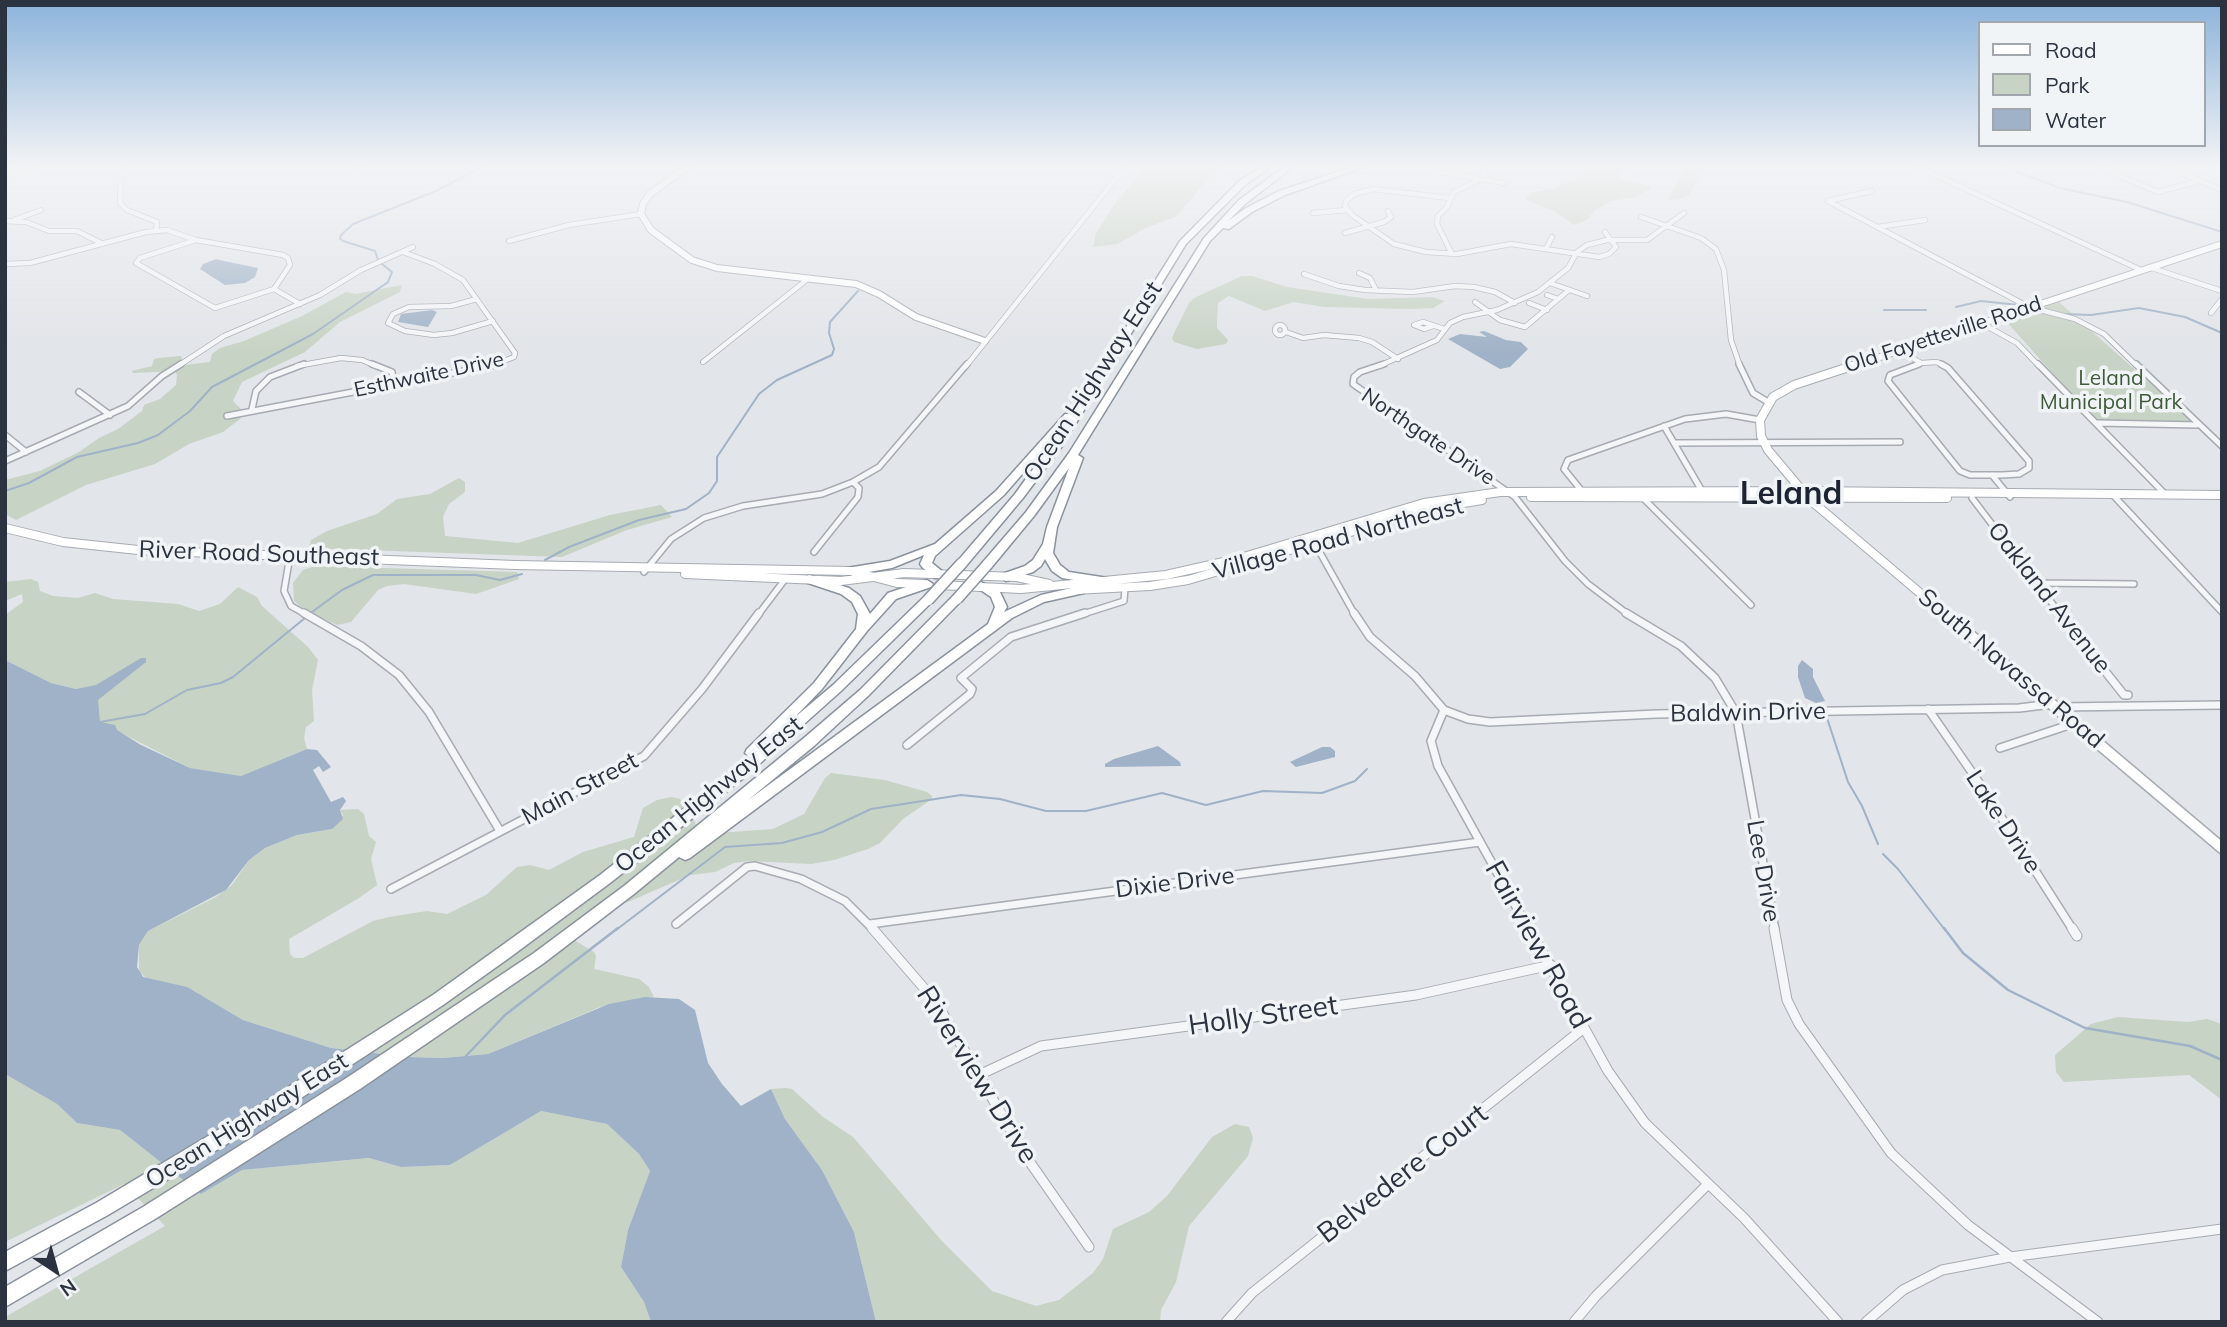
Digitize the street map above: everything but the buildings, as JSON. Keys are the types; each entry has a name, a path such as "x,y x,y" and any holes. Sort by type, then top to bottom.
{"highway":[{"name":"Ocean Highway East","path":"5,1262 102,1209 266,1111 438,1000 606,879 773,745 928,600 1041,468 1183,243 1197,229"},
{"path":"1194,260 1218,229"},
{"path":"1194,260 1224,229"},
{"name":"Ocean Highway East","path":"5,1298 149,1213 354,1083 469,1005 629,890 809,742 864,692 957,599 1055,482 1101,414 1194,260"},
{"path":"939,575 928,567 927,559 945,539 1021,472 1097,380"},
{"path":"1006,577 1029,569 1037,563 1047,547 1079,456 1101,414"},
{"path":"851,571 904,561 945,539"},
{"path":"1047,547 1049,558 1060,571 1076,578 1104,581"},
{"path":"809,579 845,591 856,599 864,614 862,630"},
{"path":"664,833 706,790 756,750 794,712 892,596 928,584"},
{"path":"629,890 693,849 979,634 997,618 1001,607 996,595 981,586"},
{"path":"979,634 1029,603 1080,590"}],"main road":[{"path":"650,229 699,262 725,269 841,281 867,288 916,317 985,341"},
{"name":"Old Fayetteville Road","path":"1768,402 1785,388 2222,244"},
{"path":"1768,402 1760,420 1764,444 1805,495"},
{"name":"Village Road Northeast","path":"1220,564 1432,508 1511,495 1581,490 1972,498 2008,495"},
{"path":"1644,499 1649,495 1706,491"},
{"name":"Village Road Northeast","path":"1511,495 1644,499 1805,495 2222,495"},
{"name":"South Navassa Road","path":"1805,495 2220,844"},
{"name":"River Road Southeast","path":"5,528 52,540 99,547 515,565 851,571 897,583 1021,589 1166,575 1220,564"},
{"name":"Village Road Northeast","path":"1125,588 1202,576 1313,541"},
{"path":"1125,588 1130,584 1188,575 1220,564"},
{"name":"River Road Southeast","path":"646,569 848,581 899,573 1006,577 1024,578 1080,590 1125,588"}],"street":[{"path":"46,229 77,231 101,243"},
{"path":"509,242 555,229"},
{"path":"646,569 676,534 710,516 743,506 815,496 853,482 879,467 891,457 1075,229"},
{"path":"1345,233 1363,229"},
{"path":"1374,229 1403,248 1452,254 1505,244 1575,255 1606,255 1616,247 1605,232"},
{"path":"1441,229 1452,254"},
{"name":"Northgate Drive","path":"1511,495 1401,415 1360,391 1353,384 1354,377 1363,370 1398,359 1437,340 1444,329 1463,317 1488,312 1534,295 1570,266 1575,255 1587,245 1612,239 1647,240 1665,229"},
{"path":"1674,229 1701,238 1719,253 1724,270 1731,340 1744,377 1753,393 1768,402"},
{"path":"1880,229 2029,307 2075,319 2104,334 2222,446"},
{"path":"2056,229 2145,269 2222,291"},
{"path":"5,264 30,262 156,230 286,256 290,265 274,289 215,308 135,263 140,258 196,240"},
{"path":"1546,249 1552,237"},
{"path":"5,461 110,415 138,399 162,376 224,336 300,303 336,286 361,270 413,247"},
{"name":"Esthwaite Drive","path":"227,416 252,409 500,364 512,359 515,353 465,282 435,264 403,252"},
{"path":"1359,273 1372,280 1376,290"},
{"path":"1304,274 1344,287 1376,290 1413,292 1468,286 1495,292 1515,303"},
{"path":"703,362 809,278"},
{"path":"2185,288 2189,282"},
{"path":"1550,284 1587,296"},
{"path":"274,289 300,303"},
{"path":"1475,302 1509,324 1524,327 1569,290"},
{"path":"1547,295 1558,299"},
{"path":"478,299 451,306 409,307 390,316 388,323 405,331 434,335 493,321"},
{"path":"2211,313 2222,299"},
{"path":"1529,303 1547,310"},
{"path":"1981,323 2017,343 2165,494"},
{"path":"1433,326 1444,329"},
{"path":"1286,332 1303,338 1324,335 1359,338 1372,342 1398,359"},
{"path":"1899,350 1921,363"},
{"path":"252,409 256,391 270,377 292,367 320,360 362,360 392,372 394,384"},
{"path":"1937,362 1948,368 2029,461 2029,468 2019,474 1970,475 1960,471 1888,381 1890,375 1921,363 1937,362"},
{"path":"79,392 110,415"},
{"path":"1581,490 1564,469 1565,462 1664,426 1707,415 1727,414 1760,420"},
{"path":"2097,423 2197,425"},
{"path":"1664,426 1706,491"},
{"path":"5,435 26,452"},
{"path":"1674,443 1900,442"},
{"path":"1992,475 2008,495"},
{"path":"814,552 858,497 859,488 853,482"},
{"name":"Lee Drive","path":"1511,495 1565,561 1588,584 1625,613 1657,630 1700,662 1724,690 1736,712 1787,1000 1820,1057 1891,1153 1931,1193 2010,1257 2098,1322"},
{"path":"2113,495 2222,612"},
{"name":"Oakland Avenue","path":"1972,498 2035,583 2124,695 2128,695"},
{"path":"1644,499 1751,605"},
{"path":"1313,541 1370,637 1415,676 1444,710"},
{"path":"290,556 284,591 291,606 361,646 399,675 429,712 500,831"},
{"name":"Main Street","path":"391,889 621,770 649,751 702,689 786,578"},
{"path":"2035,583 2134,584"},
{"path":"907,745 970,694 972,689 961,678 1011,638 1124,601 1125,588"},
{"name":"Baldwin Drive","path":"1444,710 1468,719 1490,722 1736,712 2019,708 2055,705 2222,705"},
{"name":"Lake Drive","path":"1928,709 1980,784 2077,936"},
{"name":"Fairview Road","path":"1444,710 1434,731 1432,751 1608,1071 1645,1123 1744,1218 1838,1322"},
{"path":"2000,748 2075,723"},
{"name":"Dixie Drive","path":"870,924 1480,842"},
{"name":"Riverview Drive","path":"676,924 739,871 755,866 801,879 845,901 870,924 936,1002 1027,1158 1089,1247"},
{"name":"Holly Street","path":"979,1075 1041,1046 1416,995 1551,965"},
{"name":"Belvedere Court","path":"1226,1322 1252,1293 1584,1028"},
{"path":"1574,1322 1596,1296 1707,1185"},
{"path":"1866,1322 1903,1290 1942,1270 1982,1265 2010,1257 2222,1228"}],"green space":[{"path":"1099,229 1144,229 1117,244 1093,247"},
{"path":"1242,276 1252,276 1287,287 1368,299 1432,297 1445,301 1433,308 1410,309 1324,307 1294,302 1265,311 1229,296 1218,303 1217,328 1228,340 1226,344 1197,349 1174,342 1172,338 1175,331 1194,298"},
{"path":"402,285 400,292 340,322 305,352 242,382 233,401 242,410 240,419 223,432 189,444 155,464 86,485 16,520 5,514 5,480 40,471 79,452 118,429 142,411 144,405 160,399 176,385 175,371 132,371 152,366 154,359 159,358 181,356 184,365 210,362 212,354 220,348 244,341 302,316 346,292 355,294"},
{"name":"Leland Municipal Park","path":"2059,302 2197,425 2097,423 2005,320"},
{"path":"459,478 465,482 465,492 449,504 443,517 445,536 518,543 610,515 661,505 672,517 627,530 562,557 309,548 311,540 327,531 377,514 397,499 430,494"},
{"path":"316,566 517,572 519,579 476,594 404,584 387,586 378,590 351,622 337,625 303,609 294,601 293,583 303,570"},
{"path":"31,579 38,582 40,591 53,596 78,598 95,593 113,599 178,604 199,611 220,604 238,587 257,597 262,606 308,647 318,660 312,690 314,721 306,727 304,738 307,749 241,776 190,768 100,722 76,689 51,683 5,660 5,615 23,602 22,594 5,601 5,582"},
{"path":"831,773 885,780 927,792 932,799 903,819 880,843 868,849 811,864 750,861 734,863 715,872 690,875 628,902 602,910 570,936 594,952 594,969 639,979 649,987 654,997 600,1007 488,1054 443,1058 408,1057 331,1048 243,1020 195,992 149,980 139,972 139,945 148,931 216,897 232,885 249,860 265,848 297,835 332,829 343,815 340,810 358,809 364,814 369,836 376,842 371,859 377,885 289,939 290,954 294,958 303,958 373,921 427,911 447,914 486,895 517,867 530,865 549,870 583,852 634,837 643,808 657,800 671,797 680,799 696,824 718,833 773,829 804,814 825,778"},
{"path":"2118,1017 2188,1022 2207,1019 2222,1024 2222,1100 2189,1075 2064,1082 2056,1072 2055,1055 2091,1024"},
{"path":"5,1074 57,1104 77,1123 120,1130 201,1194 242,1170 369,1158 401,1167 450,1165 541,1111 607,1124 639,1154 650,1171 628,1230 621,1267 644,1302 651,1322 5,1322 5,1317 165,1226 124,1184 5,1242"},
{"path":"771,1089 792,1089 823,1117 853,1137 941,1240 992,1291 1036,1306 1059,1300 1093,1273 1103,1259 1113,1229 1149,1212 1167,1196 1212,1137 1235,1124 1249,1127 1253,1138 1248,1156 1189,1226 1176,1282 1161,1310 1160,1322 876,1322 854,1232 822,1170 785,1119"}],"water":[{"path":"216,259 258,268 255,277 245,283 225,285 200,269 203,264"},
{"path":"432,310 437,312 428,327 398,322 401,314"},
{"path":"1484,331 1506,340 1521,342 1528,349 1510,367 1500,369 1448,339 1460,334 1487,337 1479,332"},
{"path":"141,658 146,658 146,662 98,700 100,722 115,725 117,730 141,745 190,768 241,776 307,749 317,750 331,767 323,772 319,766 313,770 331,802 343,797 346,801 340,810 343,819 332,829 297,835 265,848 249,860 226,890 148,931 139,945 137,967 143,977 187,987 243,1020 331,1048 408,1057 443,1058 488,1054 609,1004 645,997 679,999 695,1010 708,1063 722,1084 741,1106 771,1089 785,1119 822,1170 854,1232 876,1322 651,1322 644,1302 621,1267 628,1230 650,1171 639,1154 607,1124 541,1111 450,1165 401,1167 369,1158 242,1170 201,1194 120,1130 77,1123 57,1104 5,1074 5,660 51,683 76,689 96,685"},
{"path":"1802,660 1813,669 1813,677 1825,701 1816,703 1805,698 1798,677 1798,666"},
{"path":"1158,746 1180,762 1181,766 1105,767 1105,764 1114,759"},
{"path":"1322,747 1330,747 1335,751 1335,757 1296,767 1290,762"}],"waterway":[{"path":"348,229 340,239 375,251 378,260"},
{"path":"2212,229 2222,232"},
{"path":"5,491 29,483 77,457 138,443 158,435 190,411 212,387 313,334 388,282 392,272 382,264"},
{"path":"545,560 569,547 639,520 686,509 709,493 717,481 717,457 759,394 777,380 832,355 834,349 829,333 830,322 858,291"},
{"path":"1956,307 1981,301 2019,305"},
{"path":"2065,314 2091,315 2139,308 2185,317 2222,333"},
{"path":"1884,310 1926,310"},
{"path":"312,612 342,590 373,575 476,575 500,580 522,574"},
{"path":"100,722 145,714 187,690 221,683 233,677 305,618"},
{"path":"1827,718 1848,782 1862,806 1878,844"},
{"path":"616,930 725,847 782,843 822,832 871,809 961,795 1000,799 1046,811 1086,811 1162,793 1206,805 1263,791 1322,793 1355,781 1367,769"},
{"path":"1883,854 1898,869 1945,930"},
{"path":"466,1056 505,1015 618,928"},
{"path":"1944,928 1963,953 2008,990 2085,1028 2190,1046 2222,1060"}],"district":[{"name":"Leland","path":"1791,494"}]}
